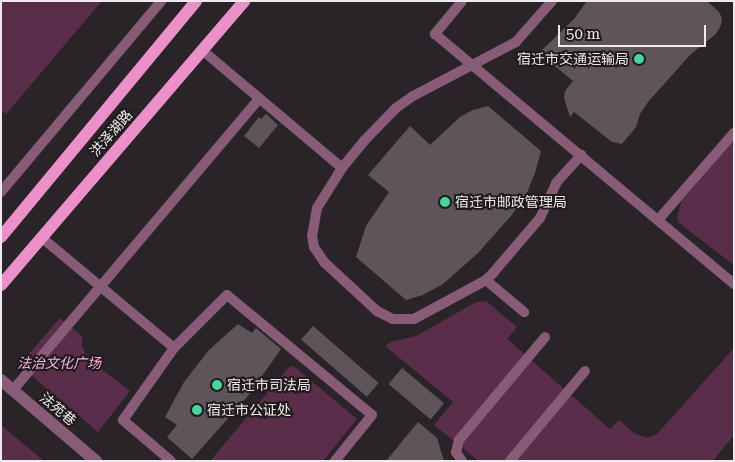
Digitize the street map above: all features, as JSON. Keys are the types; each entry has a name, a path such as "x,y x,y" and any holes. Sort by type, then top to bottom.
{"main road":[{"name":"洪泽湖路","path":"1,236 196,1"},
{"name":"洪泽湖路","path":"1,285 244,1"},
{"path":"202,50 250,1"}],"street":[{"name":"法苑巷","path":"1,380 96,461"}],"lane":[{"path":"1,192 161,1"},
{"path":"462,1 435,34 734,284"},
{"path":"552,1 516,42 428,87 396,108 364,141 342,168 317,208 313,228 314,247 324,262 377,311 394,319 414,319 486,280 540,218 556,183 581,155"},
{"path":"202,50 342,168"},
{"path":"13,390 260,98"},
{"path":"658,220 734,133"},
{"path":"41,237 174,348"},
{"path":"486,280 524,312"},
{"path":"171,461 123,420 174,348 227,295 372,415 334,461"},
{"path":"462,461 456,452 459,440 545,337"},
{"path":"510,461 585,370"}],"green space":[{"path":"1,1 102,1 6,114 1,110"},
{"path":"734,140 734,265 679,223 677,218 681,202"},
{"path":"486,301 517,327 507,339 610,429 619,420 635,434 648,438 657,434 734,348 734,435 713,461 479,461 434,425 453,402 385,346 391,342 416,336 476,302"},
{"name":"法治文化广场","path":"60,318 82,336 82,346 88,359 130,391 98,432 19,365"},
{"path":"290,366 296,368 357,419 323,461 210,461"},
{"path":"1,425 44,461 1,461"}],"building":[{"path":"587,1 707,1 719,12 722,18 721,25 716,34 691,54 648,102 640,114 636,127 622,144 612,142 574,112 570,117 564,98 565,91 573,81 539,53 574,19"},
{"path":"488,106 541,151 526,195 511,216 478,253 443,284 423,295 406,300 356,257 366,226 389,192 368,175 410,126 430,145 460,117 473,110"},
{"path":"266,114 278,125 259,148 244,136 259,117 261,119"},
{"path":"238,324 252,333 256,328 281,349 248,396 192,459 167,437 177,425 165,417 184,382 209,350"},
{"path":"313,326 379,383 367,397 301,340"},
{"path":"402,368 444,403 431,419 389,384"},
{"path":"418,422 437,438 444,461 386,461"}],"place":[{"name":"宿迁市交通运输局","path":"639,59"},
{"name":"宿迁市邮政管理局","path":"445,202"},
{"name":"宿迁市司法局","path":"217,385"},
{"name":"宿迁市公证处","path":"197,410"}]}
